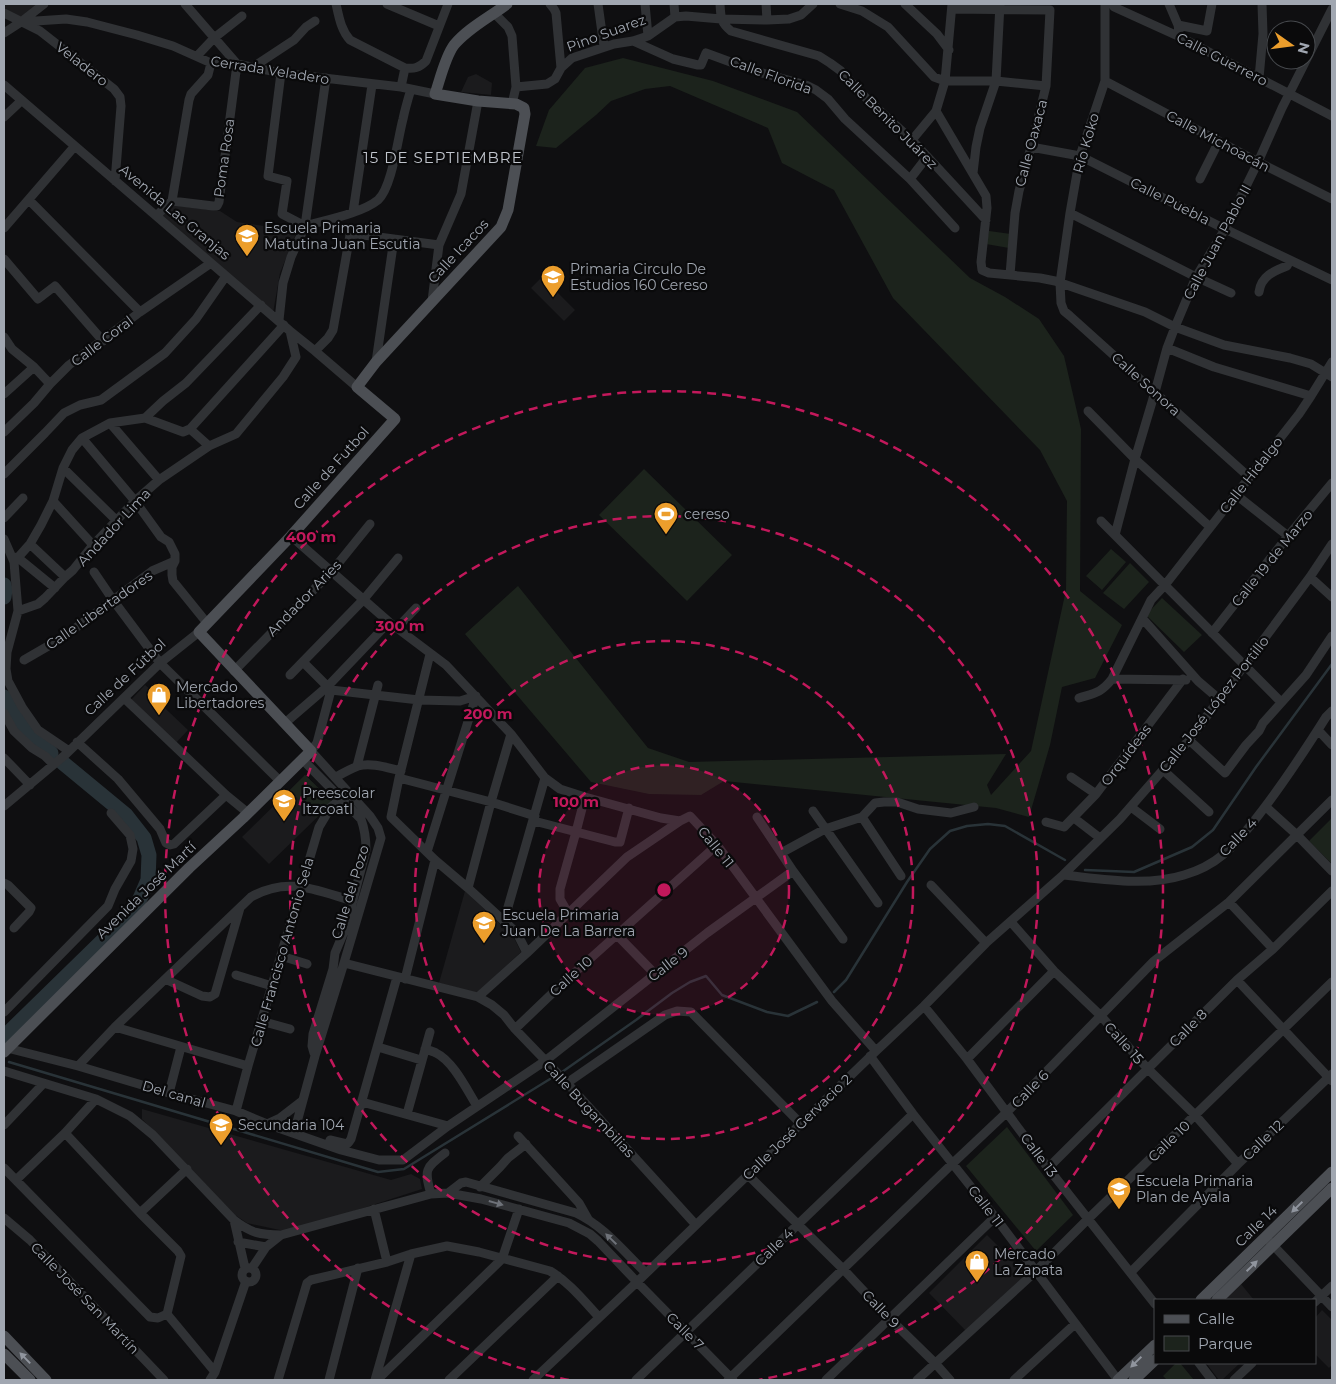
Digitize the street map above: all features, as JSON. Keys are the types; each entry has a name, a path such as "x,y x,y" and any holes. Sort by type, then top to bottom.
{"main road":[{"path":"507,4 471,29 453,46 432,93 478,101 512,104"},
{"name":"Calle Icacos","path":"357,387 376,362 501,227 508,210 525,114 524,108 512,104"},
{"name":"Avenida Las Granjas","path":"357,387 395,419"},
{"name":"Calle de Futbol","path":"203,628 291,536 395,419"},
{"name":"Calle del Pozo","path":"203,628 234,670 311,751"},
{"name":"Avenida José Martí","path":"6,1050 311,751"},
{"name":"Calle 14","path":"1218,1299 1332,1172"},
{"name":"Calle 14","path":"1202,1299 1332,1188"},
{"path":"4,1336 46,1380"},
{"path":"1118,1380 1154,1345"},
{"path":"4,1354 30,1380"},
{"path":"1134,1380 1154,1361"}],"street":[{"path":"4,33 44,4"},
{"path":"185,4 237,64"},
{"path":"336,4 339,19 345,34 350,40 405,68 414,69 420,67 426,61 448,4"},
{"path":"387,4 439,26"},
{"path":"550,4 556,13 560,68"},
{"path":"598,4 604,47"},
{"path":"645,4 648,36"},
{"path":"674,4 675,17 767,20 789,19 801,15 810,5"},
{"path":"720,4 721,19"},
{"path":"766,4 767,20"},
{"path":"840,4 862,11 888,27 934,77 945,81 996,81 1046,86"},
{"path":"905,4 937,34 949,50"},
{"name":"Río Koko","path":"1060,283 1080,156 1105,81 1104,4"},
{"name":"Calle Guerrero","path":"1113,4 1332,116"},
{"path":"1169,4 1178,26 1180,37"},
{"path":"1178,26 1207,31 1212,4"},
{"path":"1260,78 1263,34 1262,4"},
{"path":"912,140 936,111 945,81 952,6 1000,7 996,81 980,128 973,173"},
{"name":"Calle Oaxaca","path":"1000,7 1050,10 1046,86 1018,191 1010,275"},
{"name":"Calle Juan Pablo II","path":"1115,535 1135,459 1175,326 1196,278 1225,229 1332,9"},
{"path":"4,13 20,22"},
{"path":"494,13 508,27 512,36 516,87 512,104"},
{"path":"197,56 214,38 242,16"},
{"name":"Pino Suarez","path":"516,87 547,84 555,79 560,68 572,58 604,47 648,36 675,17"},
{"name":"Calle Benito Juárez","path":"721,19 724,25 731,31 819,56 830,63 866,99 912,140 986,220"},
{"name":"Cerrada Veladero","path":"20,22 66,20 87,22 173,46 212,63 237,64 281,73 401,87 432,93"},
{"path":"253,67 294,40 306,27 315,21"},
{"name":"Veladero","path":"20,22 40,32 114,89 120,97 121,106 115,182"},
{"name":"Calle Florida","path":"633,41 673,59 701,65 706,53 755,71 806,85 828,99 845,119 910,179 955,228"},
{"path":"156,216 172,201 189,100 191,94 208,75 212,63"},
{"name":"Poma Rosa","path":"172,201 213,206 217,206 220,202 237,64"},
{"path":"401,87 405,68"},
{"path":"281,73 268,176 287,181 282,214 306,226 353,212 379,199 384,192 394,164 403,118 413,89"},
{"name":"Andador Lima","path":"18,611 38,604 73,570 117,521 139,506 159,480 209,446 236,434 288,370 296,357 287,328 283,283 291,257 306,226 326,78"},
{"name":"Calle Michoacán","path":"1105,81 1332,199"},
{"name":"Avenida Las Granjas","path":"4,85 74,147 357,387"},
{"path":"353,212 372,85"},
{"path":"4,117 21,101"},
{"path":"432,301 439,245 461,194 478,101"},
{"path":"936,111 986,196 987,208 981,262 982,270 989,273 1040,278 1060,283 1145,312 1224,345 1290,358 1311,364 1329,375"},
{"path":"1200,179 1219,141"},
{"name":"Calle Puebla","path":"1031,146 1080,156 1332,280"},
{"path":"4,228 74,147"},
{"path":"910,179 927,157"},
{"path":"29,200 140,312"},
{"path":"1070,213 1196,278 1230,293"},
{"path":"312,348 328,338 333,330 350,235 356,234 439,245"},
{"path":"376,362 394,239"},
{"path":"4,259 38,300 55,286 103,341"},
{"path":"1259,292 1264,279 1269,274 1287,266 1290,260"},
{"name":"Calle Coral","path":"4,432 69,366 140,312 211,263"},
{"path":"4,474 64,413 80,405 101,400 124,385 165,353 196,319 226,276"},
{"name":"Calle Sonora","path":"1060,283 1061,303 1064,311 1250,476"},
{"path":"145,418 163,400 186,383 260,305"},
{"path":"4,806 67,753 38,730 22,707 8,681 6,669 7,652 18,611 16,560 30,544 53,501 63,468 72,450 82,438 110,423 145,418 183,432 190,429 287,328"},
{"path":"4,337 12,348 50,384"},
{"path":"4,355 12,348"},
{"path":"1167,348 1214,367 1311,396"},
{"name":"Calle Hidalgo","path":"1112,679 1151,600 1165,585 1329,375 1332,362"},
{"path":"4,394 34,367"},
{"path":"1088,411 1135,459 1210,527"},
{"path":"110,423 159,480"},
{"path":"190,429 209,446"},
{"path":"82,438 139,506 161,537 169,542 175,554 175,561 172,567 173,581 203,628"},
{"path":"63,468 117,521"},
{"name":"Calle 19 de Marzo","path":"1212,633 1332,483"},
{"path":"1235,494 1288,536"},
{"path":"4,518 23,498"},
{"path":"53,501 94,545"},
{"path":"1102,521 1281,702"},
{"name":"Andador Aries","path":"234,670 332,571 370,524"},
{"path":"291,536 393,625 446,665 511,734 545,778 560,789 661,818 680,821"},
{"path":"4,539 16,560 55,588"},
{"path":"30,544 65,577"},
{"name":"Calle José López Portillo","path":"1063,875 1131,807 1189,740 1310,577 1332,544"},
{"path":"290,675 364,599 398,558"},
{"name":"Calle Libertadores","path":"24,660 62,638 152,571 175,561"},
{"path":"94,572 112,600 160,663 280,781"},
{"path":"1310,577 1332,597"},
{"path":"285,724 329,688 393,625 416,608"},
{"path":"1142,618 1198,681 1219,699"},
{"name":"Calle de Fútbol","path":"67,753 76,742 160,663 203,628"},
{"path":"1189,740 1225,774 1246,744 1255,737 1281,702 1306,675 1332,636"},
{"path":"430,654 400,774 392,817 435,860 517,933 527,953"},
{"path":"303,662 329,688 375,696 419,700 460,701 476,696"},
{"path":"1080,698 1104,689 1112,679 1183,679 1198,681"},
{"name":"Orquídeas","path":"1046,822 1064,827 1074,818 1096,794 1183,679"},
{"path":"357,766 378,685"},
{"path":"311,751 317,743 329,688"},
{"path":"427,852 476,696"},
{"path":"124,698 226,795 248,813"},
{"name":"Calle 4","path":"1063,875 1131,881 1159,880 1183,876 1204,868 1225,853 1266,807 1332,711"},
{"path":"4,712 14,731 53,764"},
{"path":"1318,730 1332,745"},
{"path":"468,888 511,734"},
{"path":"76,742 118,779 160,829 166,844 174,844 226,795"},
{"name":"Calle del Pozo","path":"294,1134 314,1056 381,838 378,828 370,816 311,751"},
{"path":"4,758 30,785"},
{"path":"302,759 361,819 365,830 366,850 346,927 335,953 333,969 313,1034 312,1046 314,1056"},
{"path":"336,777 357,766 371,765 446,790 491,802 576,832 615,842 620,842 629,808"},
{"path":"1163,770 1208,812"},
{"path":"1071,776 1096,794"},
{"path":"504,921 545,778"},
{"path":"568,913 560,899 560,889 585,797"},
{"name":"Calle Francisco Antonio Sela","path":"236,1111 319,827 332,807 340,799"},
{"name":"Calle 6","path":"731,1380 1006,1113 1154,961 1229,902 1332,800"},
{"path":"781,853 825,829 862,817 875,803 898,802 918,808 951,813 974,807"},
{"path":"1131,807 1160,829"},
{"path":"1266,807 1332,871"},
{"path":"813,811 878,903"},
{"path":"4,1012 108,906 115,889 131,861 133,850 130,835 111,813"},
{"name":"Calle 11","path":"478,997 628,857 690,816 717,845 873,1054 912,1114 995,1217 1118,1380"},
{"path":"757,817 793,871 843,939"},
{"path":"862,817 901,876"},
{"path":"1074,818 1100,838"},
{"name":"Calle 10","path":"515,1028 717,845"},
{"path":"330,1140 343,1144 350,1142 401,978 435,860"},
{"name":"Calle 9","path":"545,1061 707,933 793,871"},
{"name":"Calle José Gervacio 2","path":"533,1380 924,1006 986,943 1063,875"},
{"path":"4,883 31,908 14,928"},
{"path":"931,884 986,943"},
{"path":"78,1066 115,1027 251,897 263,890 301,886 353,901"},
{"name":"Calle 8","path":"1048,1168 1236,980 1273,949 1332,892"},
{"path":"1229,902 1273,949"},
{"path":"165,979 202,996 210,997 215,994 241,905"},
{"name":"Calle 15","path":"1011,922 1054,971 1195,1115 1238,1164"},
{"path":"617,935 656,974"},
{"path":"280,956 307,964"},
{"name":"Calle Bugambilias","path":"344,963 478,997 492,1005 504,1015 696,1225"},
{"path":"967,1059 1054,971"},
{"path":"236,975 272,986"},
{"path":"1236,980 1331,1077"},
{"name":"Calle 10","path":"917,1380 1035,1272 1332,982"},
{"name":"Calle 13","path":"924,1006 967,1059 1048,1168 1154,1303"},
{"path":"567,1083 666,1015 677,1011 691,1012 801,1124"},
{"path":"261,1022 290,1029"},
{"path":"115,1027 248,1066"},
{"path":"407,1114 430,1032"},
{"path":"169,1093 181,1047"},
{"path":"378,1047 421,1060"},
{"path":"425,1049 436,1053 445,1060 456,1073 477,1106"},
{"name":"Del canal","path":"6,1050 78,1066 236,1111 294,1134 378,1160 403,1160 448,1126 545,1061"},
{"path":"4,1071 96,1099 130,1116 153,1135 234,1220 254,1233 267,1235 281,1234 430,1194 448,1193 460,1183 466,1182 588,1218 646,1273"},
{"name":"Calle 12","path":"1131,1272 1238,1164 1331,1077"},
{"path":"4,1125 43,1084"},
{"path":"16,1180 65,1133 96,1099"},
{"path":"267,1124 280,1118 302,1100"},
{"path":"362,1102 448,1126"},
{"name":"Calle 4","path":"636,1380 912,1114"},
{"path":"65,1133 178,1251 180,1256 167,1314"},
{"path":"518,1136 579,1203 588,1218"},
{"path":"480,1187 508,1158 526,1144"},
{"path":"430,1194 426,1176 428,1169 434,1161 445,1153"},
{"path":"4,1168 150,1317 158,1318 167,1314"},
{"path":"140,1213 187,1169"},
{"name":"Calle 9","path":"748,1175 844,1270 950,1380"},
{"name":"Calle 7","path":"448,1193 481,1198 570,1224 590,1234 731,1380"},
{"path":"374,1209 387,1262"},
{"path":"376,1380 502,1259 519,1209"},
{"path":"826,1380 995,1217"},
{"name":"Calle José San Martín","path":"4,1218 30,1240 164,1380"},
{"path":"234,1220 238,1242 248,1268"},
{"path":"210,1380 215,1372 246,1281 242,1277 242,1272 281,1234"},
{"path":"1270,1241 1318,1299 1332,1307"},
{"path":"238,1242 266,1247"},
{"path":"281,1379 304,1287 307,1282 447,1246 470,1250 550,1271 558,1276 599,1317"},
{"path":"376,1380 411,1254"},
{"path":"329,1380 358,1268"},
{"path":"449,1380 558,1276"},
{"path":"1318,1299 1332,1286"},
{"path":"167,1314 215,1372"},
{"path":"1014,1380 1075,1324"},
{"path":"1200,1364 1212,1380"},
{"path":"1234,1380 1251,1364"}],"shaded area":[{"path":"4,4 38,4 21,21 4,12"},
{"path":"476,74 492,83 491,95 461,92 468,77"},
{"name":"Escuela Primaria Matutina Juan Escutia","path":"171,205 220,211 237,222 297,231 280,273 273,313 159,217"},
{"name":"Primaria Circulo De Estudios 160 Cereso","path":"542,277 575,310 564,321 531,288"},
{"name":"Mercado Libertadores","path":"145,685 151,690 149,693 188,730 175,744 130,701"},
{"name":"Preescolar Itzcoatl","path":"305,775 333,802 269,864 242,837"},
{"name":"Escuela Primaria Juan De La Barrera","path":"465,891 513,936 521,952 477,993 439,983"},
{"name":"Secundaria 104","path":"142,1109 391,1180 411,1174 420,1179 422,1189 289,1232 247,1223 235,1215 142,1119"},
{"name":"Mercado La Zapata","path":"987,1235 1026,1274 967,1332 929,1293"},
{"path":"1241,1284 1253,1299 1225,1299"},
{"path":"1322,1310 1332,1320 1332,1365 1329,1368 1316,1355 1316,1317"},
{"path":"1207,1364 1239,1364 1222,1380 1219,1380"}],"green space":[{"path":"623,58 713,81 797,112 970,278 1005,297 1039,319 1064,356 1081,429 1080,591 1122,625 1095,678 1062,687 1050,745 1029,817 996,808 724,781 701,795 649,794 591,782 465,634 518,586 648,748 689,762 1006,754 987,785 991,795 1031,751 1066,590 1067,501 1040,450 893,298 834,190 782,163 768,128 670,86 645,89 611,101 556,148 536,146 549,110 585,68"},
{"path":"989,231 1011,234 1009,248 986,244"},
{"name":"cereso","path":"644,469 732,555 687,601 599,515"},
{"path":"1111,549 1126,562 1102,590 1086,576"},
{"path":"1130,563 1149,582 1124,609 1103,593"},
{"path":"1162,598 1202,635 1184,652 1146,615"},
{"path":"305,775 333,802 316,818 290,790"},
{"path":"1332,818 1332,864 1309,841"},
{"path":"1007,1127 1073,1215 1036,1251 966,1166"},
{"path":"1175,1364 1181,1364 1194,1380 1167,1380 1163,1376"}],"waterway":[{"path":"4,585 4,597"},
{"path":"1085,870 1134,872 1192,847 1213,830 1256,767 1332,664"},
{"path":"4,697 14,715 51,753"},
{"path":"4,1037 136,908 148,880 149,855 144,838 126,815 63,763"},
{"path":"834,992 846,980 907,882 930,849 950,831 967,826 988,824 1005,826 1065,860"},
{"path":"562,1072 672,993 690,982 706,976 722,995 767,1012 788,1016 817,1002"},
{"path":"9,1062 378,1172 404,1169 550,1079"}],"place":[{"name":"Escuela Primaria Matutina Juan Escutia","path":"247,257"},
{"name":"Primaria Circulo De Estudios 160 Cereso","path":"553,298"},
{"name":"cereso","path":"666,535"},
{"name":"Mercado Libertadores","path":"159,716"},
{"name":"Preescolar Itzcoatl","path":"284,822"},
{"name":"Escuela Primaria Juan De La Barrera","path":"484,944"},
{"name":"Secundaria 104","path":"221,1146"},
{"name":"Escuela Primaria Plan de Ayala","path":"1119,1210"},
{"name":"Mercado La Zapata","path":"977,1283"}],"district":[{"name":"15 DE SEPTIEMBRE","path":"443,158"}]}
